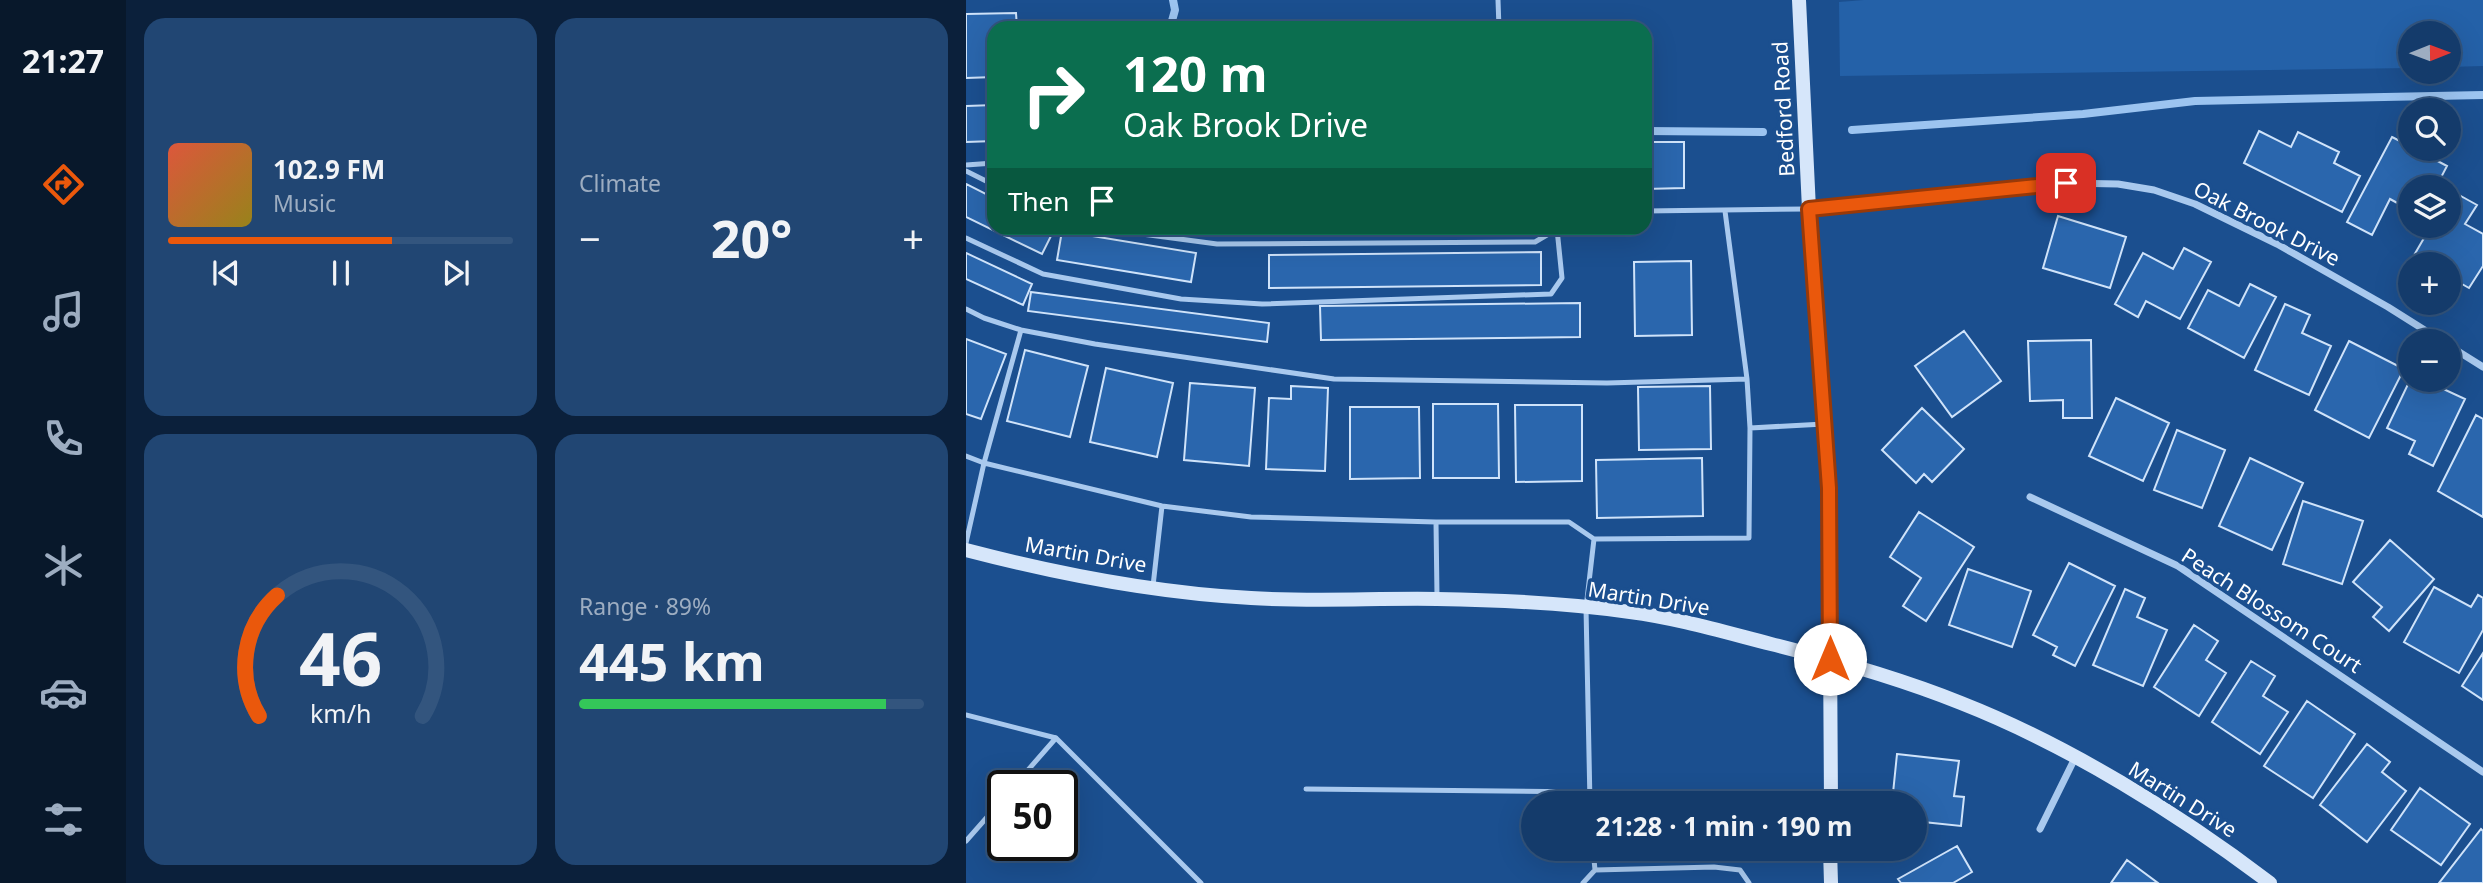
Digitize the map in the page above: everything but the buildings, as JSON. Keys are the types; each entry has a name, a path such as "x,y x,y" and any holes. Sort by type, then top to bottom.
{"street":[{"name":"Bedford Road","path":"1799,0 1809,209 1829,499 1830,791"},
{"name":"Oak Brook Drive","path":"1809,209 2066,183 2118,184 2154,190 2195,204 2277,244 2423,329"},
{"path":"2461,353 2483,367"},
{"name":"Peach Blossom Court","path":"2030,497 2178,566 2483,772"},
{"name":"Martin Drive","path":"966,550 1062,572 1153,587 1250,598 1437,599 1630,612 1683,622 1830,659 1966,705 2075,758 2195,831 2270,883"},
{"path":"2039,829 2075,758"},
{"path":"1830,861 1831,883"}],"lane":[{"path":"1498,0 1499,21"},
{"path":"966,165 987,164"},
{"path":"966,171 987,181"},
{"path":"1652,211 1809,209"},
{"path":"966,456 984,463 1162,506 1251,517 1569,522 1594,539 1749,538 1750,428 1747,379 1726,211"},
{"path":"1150,235 1217,244 1535,242 1546,235"},
{"path":"966,238 1043,274 1181,299 1262,304 1550,294 1562,278 1559,235"},
{"path":"966,309 1021,330 1334,379 1607,383 1747,379"},
{"path":"966,543 984,463 1021,330"},
{"path":"1750,428 1825,424"},
{"path":"1153,587 1162,506"},
{"path":"1436,522 1437,599"},
{"path":"1590,791 1586,608 1594,539"},
{"path":"966,715 1056,738 1201,883"},
{"path":"1028,770 1056,738"},
{"path":"1306,789 1521,791"},
{"path":"966,841 987,817"},
{"path":"1594,861 1595,870"},
{"path":"1583,883 1595,870 1727,868 1740,870 1749,883"}],"shaded area":[{"path":"2483,0 2483,66 2461,67 2461,21 2398,21 2398,68 1840,76 1839,2"}],"waterway":[{"path":"1172,21 1175,10 1173,0"},
{"path":"1852,130 2083,114 2195,101 2483,95"},
{"path":"1652,131 1763,132"}],"route":[{"path":"1830,659 1829,488 1809,209 2066,183"}]}
